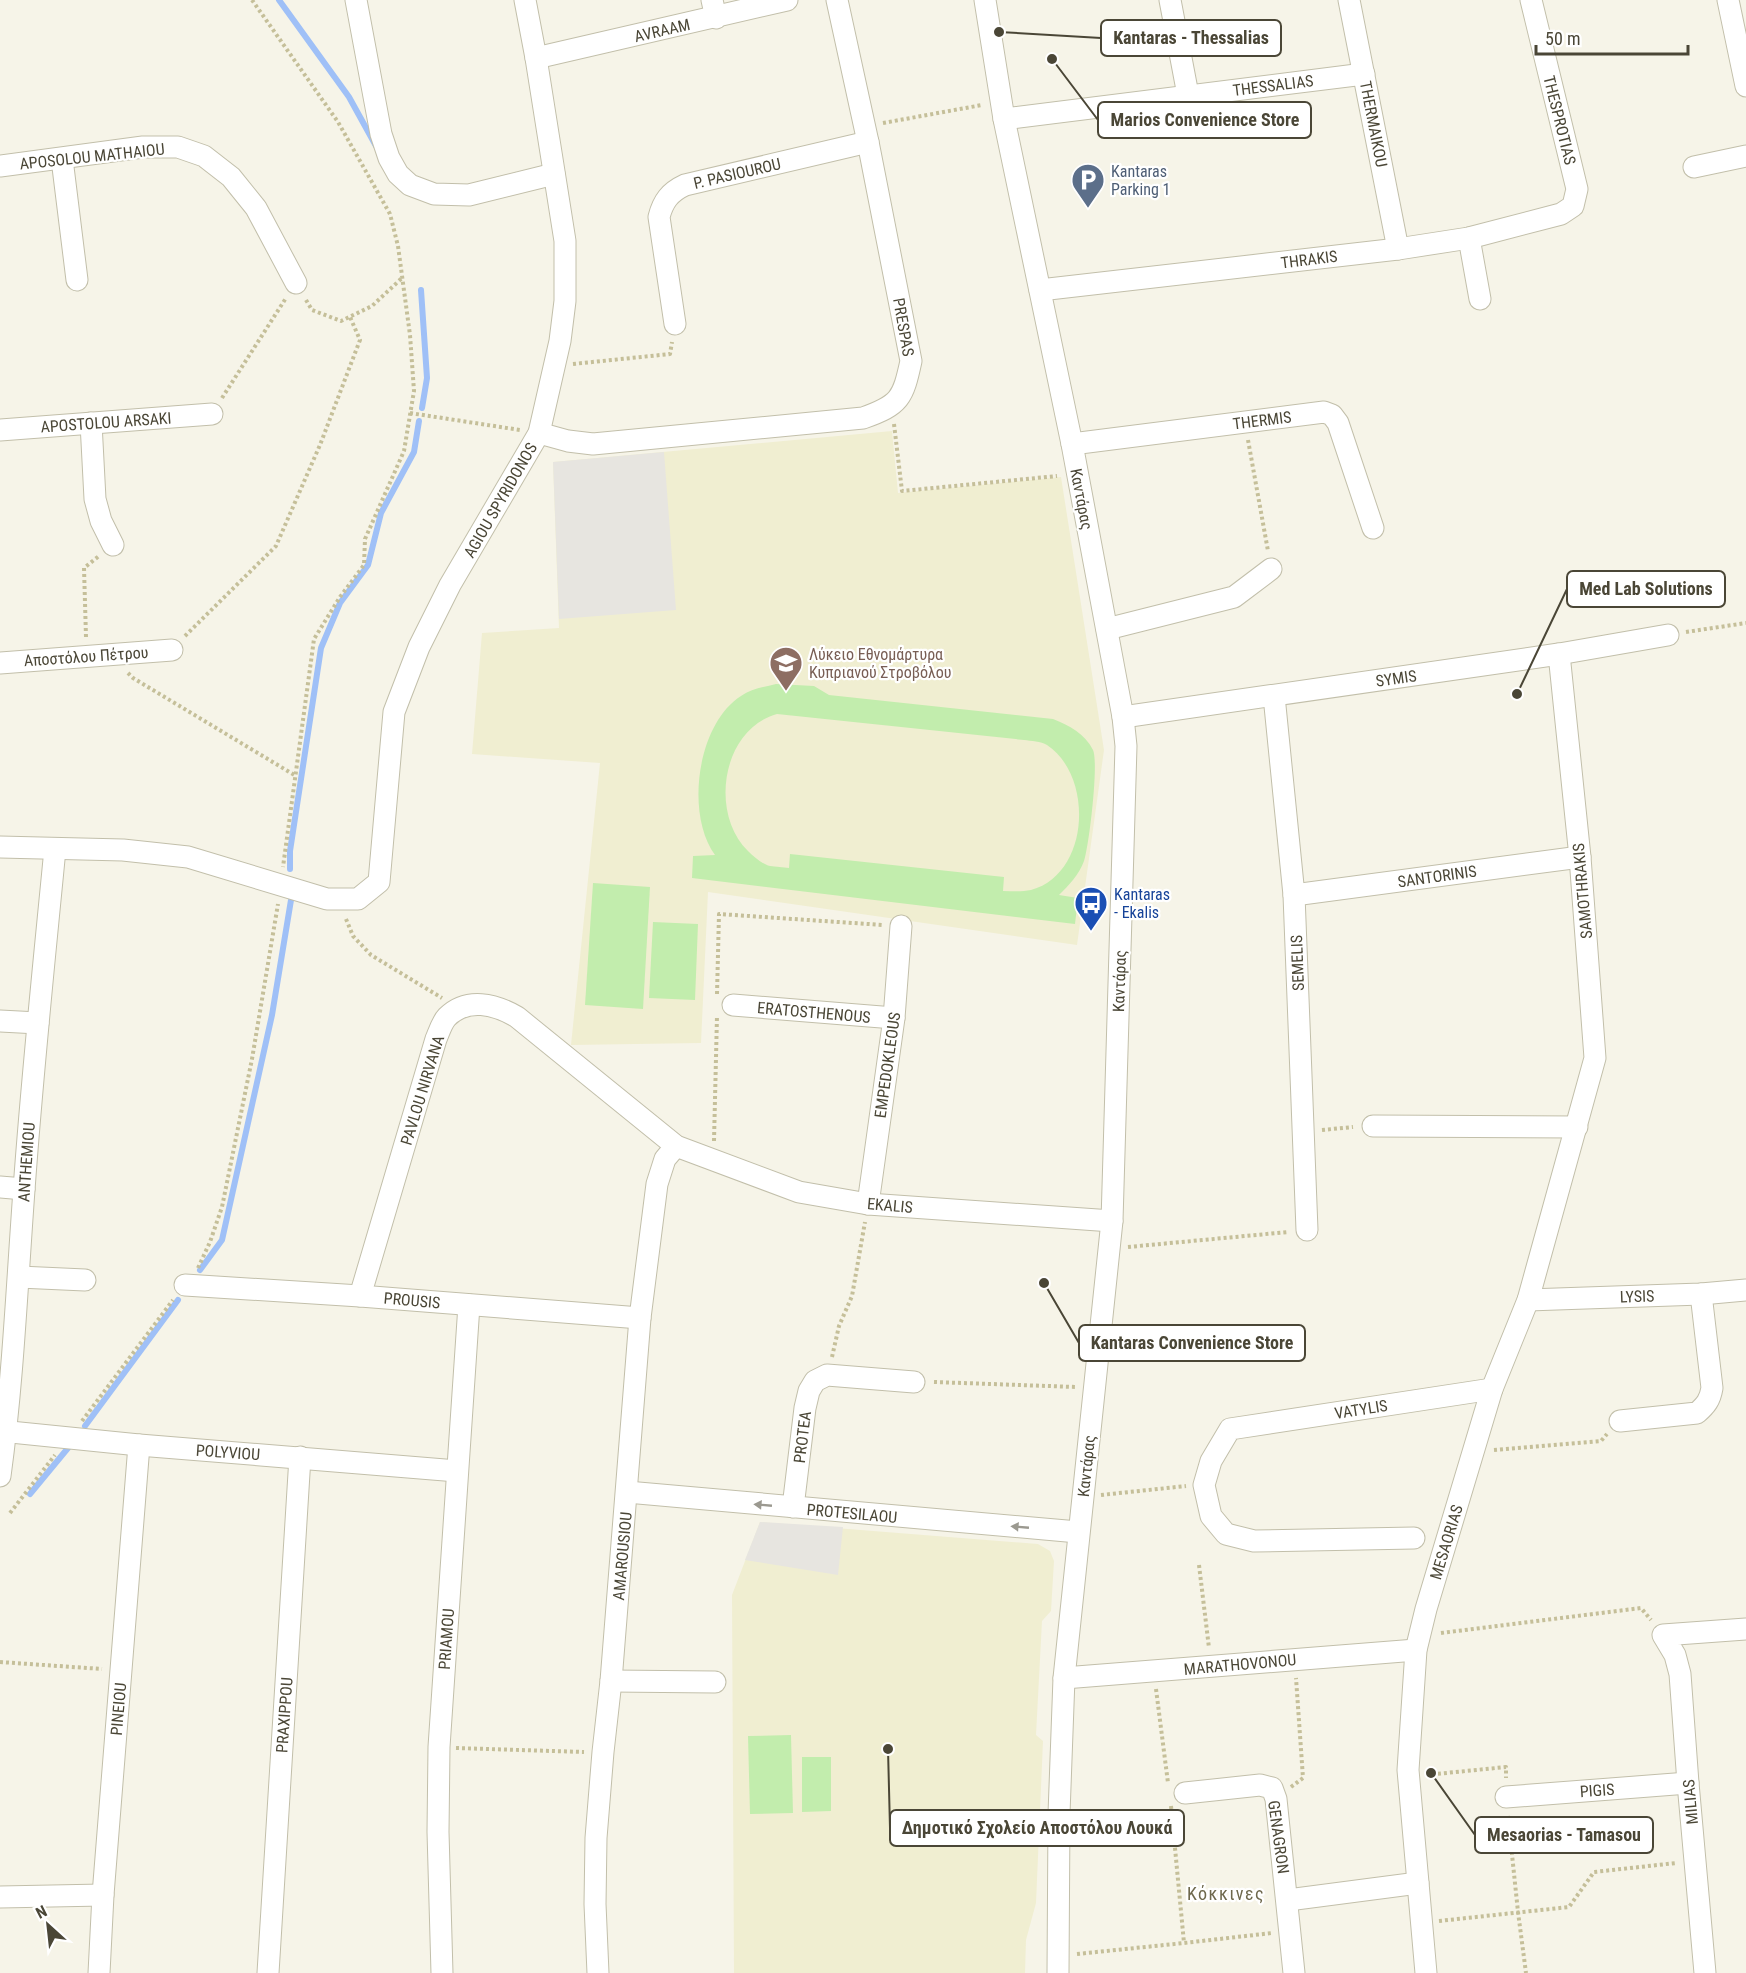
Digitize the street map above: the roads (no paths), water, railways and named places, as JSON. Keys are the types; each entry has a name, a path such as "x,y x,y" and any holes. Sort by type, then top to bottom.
{"street":[{"path":"356,0 381,134 389,158 398,174 410,185 434,194 469,195 554,174"},
{"name":"AGIOU SPYRIDONOS","path":"55,849 123,850 188,857 327,899 358,899 379,882 394,712 419,647 450,585 538,433 560,341 565,301 566,241 525,0"},
{"name":"AVRAAM","path":"536,58 714,9 787,0"},
{"name":"PRESPAS","path":"538,433 568,441 593,444 863,418 892,406 906,384 911,361 837,0"},
{"name":"Καντάρας","path":"985,0 1002,110 1078,474 1123,717 1126,746 1112,1221 1064,1678 1059,1814 1058,1964"},
{"path":"1170,0 1188,95"},
{"name":"THERMAIKOU","path":"1349,0 1398,249"},
{"name":"THESPROTIAS","path":"1531,0 1577,189 1573,206"},
{"path":"1728,0 1746,86"},
{"name":"THESSALIAS","path":"1002,110 1188,95 1364,74"},
{"name":"P. PASIOUROU","path":"675,324 658,217 667,197 685,185 866,134"},
{"name":"APOSOLOU MATHAIOU","path":"0,166 143,147 178,147 204,156 231,177 256,208 296,283"},
{"path":"1694,167 1746,156"},
{"path":"62,159 77,280"},
{"name":"THRAKIS","path":"1040,290 1398,249 1469,238 1561,214 1573,206"},
{"path":"1469,238 1480,299"},
{"name":"THERMIS","path":"1072,444 1324,412 1332,415 1338,423 1373,528"},
{"name":"APOSTOLOU ARSAKI","path":"0,430 212,414"},
{"path":"91,423 95,499 101,521 112,545"},
{"path":"1107,629 1234,597 1271,569"},
{"name":"SYMIS","path":"1123,717 1559,654 1668,634"},
{"name":"Αποστόλου Πέτρου","path":"0,663 172,650"},
{"name":"SAMOTHRAKIS","path":"1559,654 1580,857 1595,1058 1577,1127"},
{"name":"SEMELIS","path":"1274,696 1294,895 1307,1230"},
{"path":"0,847 55,849"},
{"name":"ANTHEMIOU","path":"0,1476 55,849"},
{"name":"SANTORINIS","path":"1294,895 1580,857"},
{"name":"EMPEDOKLEOUS","path":"868,1204 894,1018 902,926"},
{"name":"PAVLOU NIRVANA","path":"360,1296 436,1039 445,1019 459,1008 483,1004 502,1008 517,1017 676,1146"},
{"name":"ERATOSTHENOUS","path":"722,1007 894,1018"},
{"path":"0,1021 38,1023"},
{"path":"1373,1126 1577,1127"},
{"name":"MESAORIAS","path":"1426,1973 1409,1776 1417,1643 1492,1389 1528,1300 1577,1127"},
{"name":"EKALIS","path":"676,1146 799,1192 868,1204 1112,1221"},
{"name":"AMAROUSIOU","path":"598,1973 595,1904 596,1838 640,1318 657,1184 665,1159 676,1146"},
{"path":"0,1187 24,1189"},
{"path":"19,1277 85,1280"},
{"name":"PROUSIS","path":"185,1285 640,1318"},
{"name":"LYSIS","path":"1528,1300 1701,1294 1746,1290"},
{"path":"1620,1421 1697,1413 1705,1406 1712,1388 1701,1294"},
{"name":"PRIAMOU","path":"441,1973 439,1747 469,1305"},
{"name":"PROTEA","path":"793,1507 809,1391 815,1381 827,1375 914,1382"},
{"name":"VATYLIS","path":"1414,1538 1254,1541 1226,1534 1211,1516 1204,1485 1211,1461 1230,1429 1492,1389"},
{"name":"POLYVIOU","path":"3,1431 140,1445 457,1471"},
{"name":"PINEIOU","path":"99,1973 103,1895 140,1445"},
{"name":"PRAXIPPOU","path":"268,1973 300,1457"},
{"name":"PROTESILAOU","path":"627,1492 1078,1532"},
{"name":"MILIAS","path":"1705,1973 1680,1674 1675,1655 1663,1635 1746,1629"},
{"name":"MARATHOVONOU","path":"1064,1678 1294,1659 1417,1643"},
{"path":"611,1681 715,1682"},
{"name":"PIGIS","path":"1506,1797 1688,1783"},
{"name":"GENAGRON","path":"1174,1791 1260,1785 1272,1788 1276,1799 1294,1973"},
{"path":"1288,1900 1418,1883"},
{"path":"0,1897 103,1895"}],"waterway":[{"path":"279,0 349,97 376,146"},
{"path":"421,290 427,378 422,408"},
{"path":"290,869 290,851 321,648 340,603 368,565 381,513 414,452 419,421"},
{"path":"200,1270 222,1240 272,1015 291,900"},
{"path":"85,1426 178,1300"},
{"path":"30,1494 68,1448"}],"place":[{"name":"Kantaras - Thessalias","path":"999,32"},
{"name":"Marios Convenience Store","path":"1052,59"},
{"name":"Kantaras Parking 1","path":"1088,209"},
{"name":"Λύκειο Εθνομάρτυρα Κυπριανού Στροβόλου","path":"786,692"},
{"name":"Med Lab Solutions","path":"1517,694"},
{"name":"Kantaras - Ekalis","path":"1091,932"},
{"name":"Kantaras Convenience Store","path":"1044,1283"},
{"name":"Δημοτικό Σχολείο Αποστόλου Λουκά","path":"888,1749"},
{"name":"Mesaorias - Tamasou","path":"1431,1773"}],"district":[{"name":"Κόκκινες","path":"1226,1894"}]}
